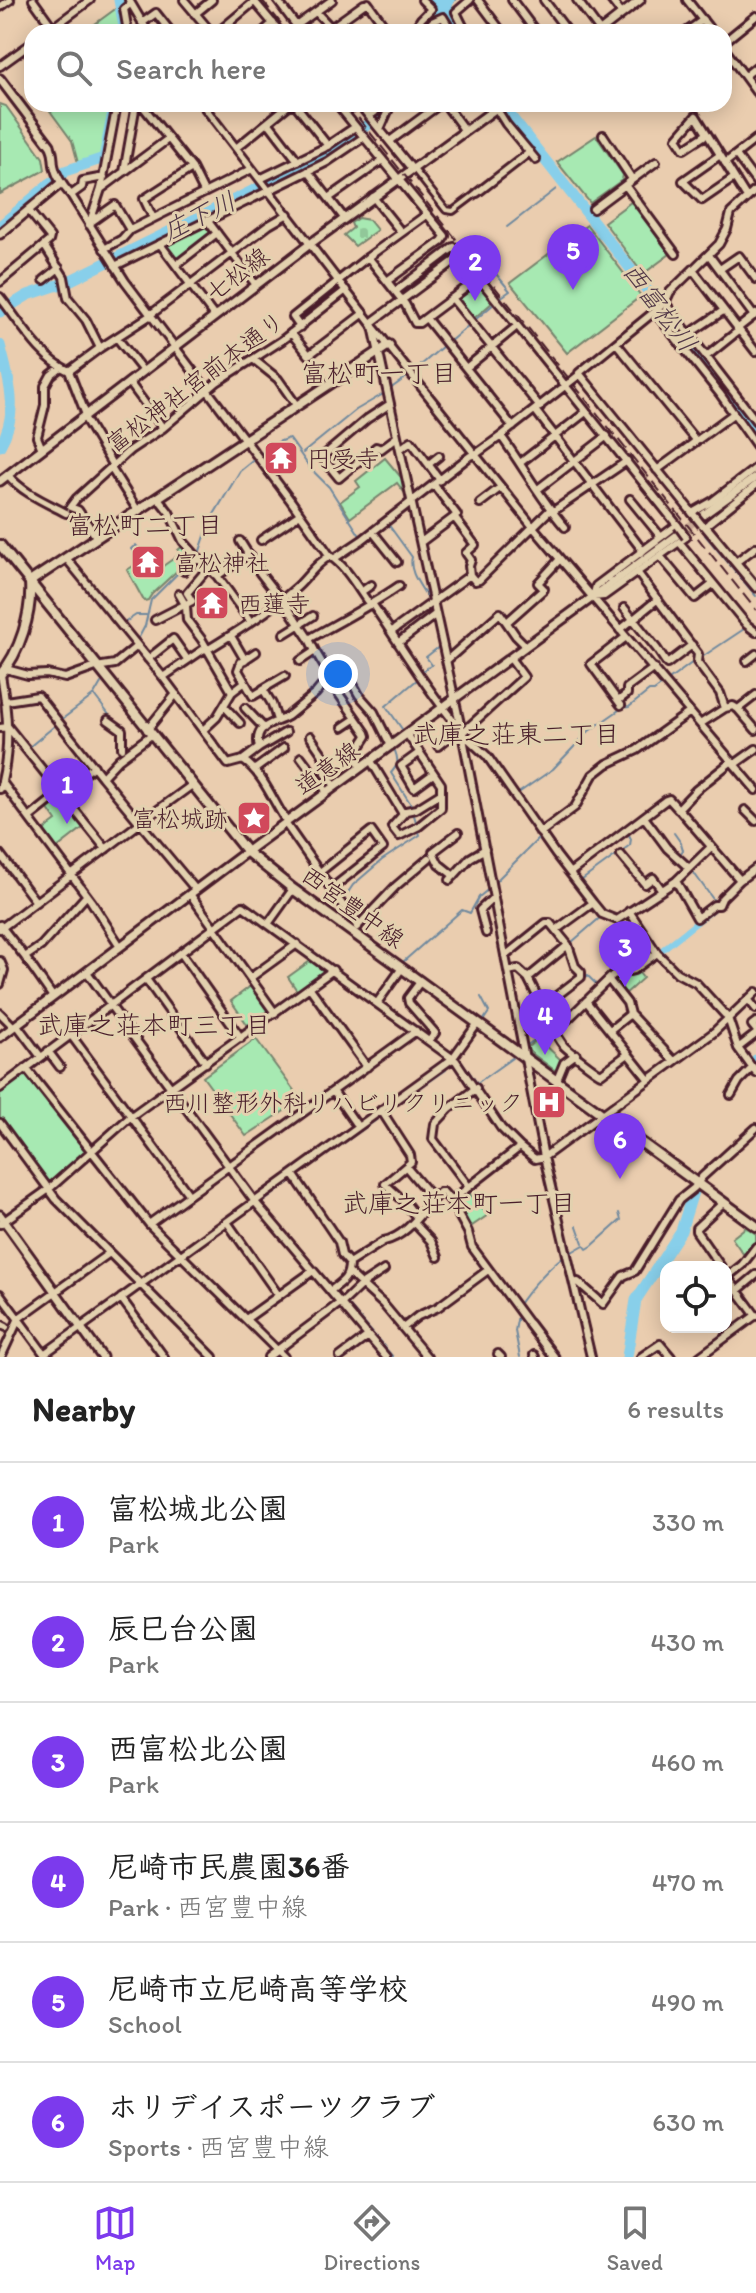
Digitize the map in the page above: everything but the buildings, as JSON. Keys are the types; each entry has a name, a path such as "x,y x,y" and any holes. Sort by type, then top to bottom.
{"main road":[{"path":"2,673 12,660 24,627 30,583 389,345"},
{"name":"西宮豊中線","path":"0,545 247,852 293,889 355,929 420,982 756,1226"}],"street":[{"path":"0,7 10,0"},
{"path":"33,0 48,24"},
{"path":"60,24 90,0"},
{"path":"184,0 204,24"},
{"path":"195,14 212,0"},
{"path":"289,0 279,3 295,24"},
{"path":"304,24 332,0"},
{"path":"418,24 431,9 422,0"},
{"path":"462,24 456,12 470,0"},
{"path":"478,0 496,24"},
{"path":"512,0 530,24"},
{"path":"544,0 562,24"},
{"path":"577,0 594,24"},
{"path":"611,0 622,14"},
{"path":"610,24 640,0"},
{"path":"687,0 706,24"},
{"path":"227,24 254,1 273,23"},
{"path":"127,24 124,9 132,2 142,23 156,13 165,24"},
{"path":"339,24 369,2 384,24"},
{"path":"316,12 325,24"},
{"path":"732,38 756,16"},
{"path":"431,24 443,17 447,24"},
{"path":"697,24 703,20"},
{"path":"0,66 24,49"},
{"path":"732,57 756,92"},
{"path":"745,76 756,67"},
{"path":"0,79 24,111"},
{"path":"25,112 50,145 54,168 61,183 150,315 371,605 461,732 487,756 540,833 602,914 617,920 676,881 711,847"},
{"path":"89,225 104,177 116,112"},
{"path":"124,172 136,112"},
{"path":"145,112 192,168 204,192"},
{"path":"208,112 474,455 756,790"},
{"path":"236,148 281,112"},
{"path":"299,112 328,146"},
{"path":"343,112 445,236 387,281"},
{"path":"366,112 446,210 453,211 530,152"},
{"path":"370,117 375,112"},
{"path":"378,127 386,112"},
{"path":"390,141 431,112"},
{"path":"449,112 465,131"},
{"name":"七松線","path":"0,481 344,218 491,112"},
{"path":"502,112 506,124 536,160"},
{"path":"694,112 747,198"},
{"path":"696,116 677,138 684,149 707,134"},
{"path":"268,122 298,161"},
{"path":"261,180 356,128"},
{"path":"603,135 632,179"},
{"path":"113,263 160,244 327,162 363,136"},
{"path":"101,189 168,139"},
{"path":"725,163 756,139"},
{"path":"720,155 683,181 702,200 734,178"},
{"path":"736,155 756,182"},
{"path":"329,198 383,160"},
{"path":"593,209 656,162"},
{"path":"153,218 144,199 192,168"},
{"path":"104,249 122,239 130,230 252,169"},
{"path":"308,171 344,218"},
{"path":"71,195 82,187 83,181 104,177"},
{"path":"0,234 61,183"},
{"path":"625,185 676,254"},
{"path":"163,677 187,659 251,622 298,585 324,559 373,532 538,409 656,312 670,292 724,237 729,216 756,190"},
{"path":"373,197 401,232"},
{"path":"89,225 115,205 130,230"},
{"path":"0,282 50,237 29,211"},
{"path":"69,371 288,214"},
{"path":"300,327 293,317 338,279 426,215"},
{"path":"207,220 256,285"},
{"path":"176,265 217,233"},
{"path":"160,244 214,316"},
{"path":"44,245 66,283 68,298 86,320 100,348"},
{"path":"396,291 454,247 627,461 713,584 756,632"},
{"path":"707,356 755,315 709,255"},
{"path":"372,324 461,256"},
{"path":"720,269 739,256 755,276"},
{"path":"368,257 396,291 415,323 479,278"},
{"path":"44,280 59,268"},
{"path":"693,270 754,347"},
{"name":"富松神社宮前本通り","path":"68,510 130,450 163,428 221,379 300,327 346,290"},
{"path":"452,298 643,551"},
{"path":"2,300 35,342 69,371 85,416 138,511"},
{"path":"664,303 756,421"},
{"path":"689,334 723,311"},
{"path":"656,312 756,445"},
{"path":"291,333 309,355 364,313"},
{"path":"426,318 513,427"},
{"path":"372,324 447,660 544,1157 591,1357"},
{"path":"466,368 517,326"},
{"path":"117,338 143,371"},
{"path":"617,344 696,441"},
{"path":"253,359 278,379 297,406"},
{"path":"42,449 37,439 45,405 45,386 51,375 61,367"},
{"path":"579,375 756,587"},
{"path":"129,382 163,428"},
{"path":"390,404 322,457 339,478 376,447 381,449 397,437"},
{"path":"520,463 586,412"},
{"path":"657,470 733,414"},
{"path":"501,436 550,510 565,527"},
{"path":"538,489 607,436"},
{"path":"400,449 411,441 440,480"},
{"path":"429,464 439,456"},
{"path":"454,517 475,545 466,553 471,560 470,575 475,581 479,580 550,510 555,510 627,461"},
{"path":"700,521 713,501 756,468"},
{"path":"8,475 39,499 68,510 78,510 97,538"},
{"path":"700,521 756,477"},
{"path":"421,542 457,515 434,485"},
{"path":"700,521 756,485"},
{"path":"480,503 501,487"},
{"path":"158,498 169,512 183,541 217,576 251,622"},
{"path":"630,499 661,537"},
{"path":"263,536 300,514"},
{"path":"373,532 397,562"},
{"path":"593,597 596,586 661,537 680,533"},
{"path":"593,597 604,596 660,556 680,533"},
{"name":"道意線","path":"0,1037 680,533"},
{"path":"240,541 309,639 367,736 354,756 362,767"},
{"path":"736,562 756,547"},
{"path":"217,576 247,555"},
{"path":"660,556 695,598 713,584"},
{"path":"184,571 196,557"},
{"path":"66,558 163,677 228,764 243,760 286,732"},
{"path":"507,622 544,589 538,583 560,559"},
{"path":"155,620 192,601 187,593 208,568"},
{"path":"637,572 698,654 697,662 720,693 725,708"},
{"path":"391,632 470,575"},
{"path":"361,592 371,585"},
{"path":"309,639 399,586"},
{"path":"179,594 185,604 187,620 232,692"},
{"path":"620,630 658,599"},
{"path":"624,608 667,664 692,645"},
{"path":"447,660 500,613 526,646"},
{"path":"398,643 436,614"},
{"path":"284,634 313,616"},
{"path":"231,636 245,660"},
{"path":"626,637 591,664 620,703 627,694 627,688 654,668"},
{"path":"148,659 173,639 187,659"},
{"path":"120,946 29,818 1,785 8,742 4,727 6,701 2,673 47,674 65,678 112,665 136,644"},
{"path":"300,661 315,651"},
{"path":"256,652 241,662 238,670 253,696 285,676"},
{"path":"747,661 756,654"},
{"path":"438,746 461,732 524,677 510,658"},
{"path":"259,748 257,735 264,728 283,720 316,693 329,677 344,668 359,695 374,712 391,746"},
{"path":"203,730 232,692 245,682"},
{"path":"263,690 277,720"},
{"path":"102,777 149,733 176,694"},
{"path":"738,709 756,695"},
{"path":"6,701 38,696 193,892 275,1013"},
{"path":"224,706 240,723"},
{"path":"700,724 733,706 756,730"},
{"path":"245,708 264,728"},
{"path":"540,833 575,807 593,775 607,764 637,750 690,712"},
{"path":"343,727 355,719"},
{"path":"108,720 122,730 122,748"},
{"path":"4,727 106,849"},
{"path":"407,734 441,784 439,811 399,836 392,827 403,814 440,794"},
{"path":"310,736 323,755 326,774 335,786"},
{"path":"254,770 284,748"},
{"path":"678,808 696,790 756,749"},
{"path":"419,753 401,766 414,788 433,774"},
{"path":"301,757 327,792"},
{"path":"243,760 254,770 279,806 286,823 355,929 396,886 429,858"},
{"path":"371,761 403,814"},
{"path":"29,818 94,766"},
{"path":"53,997 1,927 192,785"},
{"path":"571,872 669,799 740,880"},
{"path":"745,810 756,821"},
{"path":"644,817 667,848 689,868"},
{"path":"320,872 371,831 383,848 331,889"},
{"path":"458,833 441,842 433,852 452,878 470,858 485,849"},
{"path":"0,854 36,902"},
{"path":"621,855 645,884 653,878 662,890"},
{"path":"676,881 697,918 714,905 719,905 722,898 756,868"},
{"path":"268,924 293,889"},
{"path":"25,957 41,946 86,896"},
{"path":"486,933 480,910 494,897"},
{"path":"556,930 593,903"},
{"path":"0,1088 243,906 452,1059 476,1088 501,1128 535,1159 544,1157 713,1033 756,992"},
{"path":"629,911 657,953 677,973 696,983 728,1018 738,1048 755,1070 739,1081 731,1095"},
{"path":"505,956 550,923 568,945 575,966 581,972 581,977 518,1021"},
{"path":"250,978 297,944"},
{"path":"528,978 568,945"},
{"path":"181,953 241,1038"},
{"path":"628,1054 601,1074 595,1073 566,1048 554,1028 568,1019 613,975 634,970 657,953"},
{"path":"0,961 4,970 0,984"},
{"path":"377,1003 402,968"},
{"path":"508,971 518,969 528,978 541,1004"},
{"path":"102,1357 1,1220 49,1189 92,1154 130,1117 311,989 333,970"},
{"path":"87,972 255,1202 313,1271 333,1289 386,1357"},
{"path":"146,979 206,1063"},
{"path":"609,980 627,1003 630,1014 674,1061"},
{"path":"420,982 408,998 435,1033 429,1041"},
{"path":"311,989 367,1067"},
{"path":"748,999 756,1009"},
{"path":"586,1001 649,1080"},
{"path":"0,1013 41,1057"},
{"path":"610,1030 630,1014"},
{"path":"738,1048 756,1032 752,1025 756,1022"},
{"path":"0,1294 45,1356 452,1059 478,1023"},
{"path":"149,1224 416,1031"},
{"path":"71,1035 189,1195"},
{"path":"48,1051 60,1067"},
{"path":"557,1080 564,1063 576,1054"},
{"path":"26,1068 149,1224 284,1357"},
{"path":"469,1187 433,1139 435,1124 476,1088"},
{"path":"333,1091 358,1127"},
{"path":"381,1110 410,1155 411,1162 385,1184 405,1202 438,1257"},
{"path":"0,1123 49,1189 108,1254 213,1357"},
{"path":"574,1283 578,1282 603,1304 623,1276 635,1271 679,1200 756,1129"},
{"path":"451,1201 520,1147"},
{"path":"407,1168 433,1199"},
{"path":"293,1174 339,1242 342,1255 349,1263 349,1273 383,1304 427,1357"},
{"path":"349,1263 390,1240 443,1192 468,1232 472,1247 552,1356"},
{"path":"717,1261 696,1228 724,1202"},
{"path":"227,1222 279,1296"},
{"path":"732,1272 756,1247"},
{"path":"0,1357 19,1318 108,1254"},
{"path":"268,1357 384,1270"},
{"path":"403,1328 488,1270"},
{"path":"246,1319 313,1271"},
{"path":"333,1289 349,1273"},
{"path":"737,1291 756,1275"},
{"path":"699,1357 756,1316 732,1284"},
{"path":"121,1298 164,1357"},
{"path":"2,1328 9,1337"},
{"path":"340,1357 368,1336"},
{"path":"641,1357 650,1354 660,1344 671,1357"}],"green space":[{"path":"118,7 120,24 95,24"},
{"path":"0,104 6,106 43,158 45,170 0,194"},
{"path":"51,112 109,112 101,155 78,163 72,141"},
{"path":"596,136 623,175 622,180 590,203 557,162"},
{"path":"631,202 670,254 643,274 604,222"},
{"path":"358,218 369,220 377,230 355,246 344,235 353,228 351,223"},
{"path":"204,224 212,235 177,262 164,245"},
{"path":"587,225 641,296 567,353 510,283"},
{"path":"478,282 493,302 472,320 456,299"},
{"path":"385,458 405,482 407,496 397,483 350,518 340,502 360,487 356,481"},
{"path":"184,545 193,556 144,601 127,570 155,557 163,566 180,554 178,550"},
{"path":"59,800 84,827 57,848 44,830 56,821 48,809"},
{"path":"313,959 326,972 298,992 288,977"},
{"path":"636,969 643,978 624,995 612,980 614,976"},
{"path":"252,985 269,1009 268,1014 249,1027 231,1001"},
{"path":"538,1038 562,1061 557,1072 526,1049"},
{"path":"256,1039 301,1100 246,1136 203,1077"},
{"path":"27,1074 86,1149 86,1153 52,1183 47,1182 0,1117 0,1091"},
{"path":"467,1190 488,1215 469,1228 455,1201"},
{"path":"746,1227 756,1234 756,1244 746,1258 732,1238"}],"water":[{"path":"434,0 455,0 451,6 452,14 447,18 444,13 438,13 434,9"}],"waterway":[{"path":"119,0 124,24"},
{"path":"428,0 435,3 448,1"},
{"name":"庄下川","path":"424,24 449,0"},
{"name":"西富松川","path":"447,5 447,13 454,24"},
{"path":"61,175 104,158 113,112"},
{"name":"庄下川","path":"0,312 28,295 67,282 327,154 381,112"},
{"name":"西富松川","path":"509,112 756,433"},
{"path":"0,226 52,182"},
{"path":"507,227 556,189"},
{"name":"庄下川","path":"88,229 131,293"},
{"path":"483,247 479,253 510,291 500,298"},
{"path":"449,342 495,303"},
{"name":"庄下川","path":"0,345 11,396 10,421 0,446"},
{"path":"413,372 443,346"},
{"path":"390,389 408,376"},
{"path":"303,453 356,410 385,393"},
{"path":"250,441 260,454 289,438 310,468 329,487 362,539"},
{"path":"188,563 200,551 210,521 240,471 256,458"},
{"path":"388,524 412,557 414,574 429,601"},
{"path":"705,535 756,596"},
{"path":"133,547 131,549 135,553 139,549 136,545 134,547"},
{"path":"72,560 124,623 136,615 146,615"},
{"path":"137,641 145,626 151,600 180,571"},
{"path":"699,659 747,627"},
{"path":"113,662 132,645"},
{"path":"422,671 432,665 426,657 440,646"},
{"path":"517,794 553,769 589,731 649,691 654,691 693,662"},
{"path":"402,729 386,706 418,679"},
{"path":"101,683 94,695 125,729 125,745"},
{"path":"61,720 94,695"},
{"path":"28,748 57,724"},
{"path":"395,751 397,763 391,773 412,806"},
{"path":"343,900 353,885 382,860 420,835 413,812"},
{"path":"37,816 35,820 72,869"},
{"path":"595,900 582,880 630,845 627,831"},
{"path":"674,833 683,850 680,855"},
{"path":"494,883 540,837"},
{"path":"691,869 715,902"},
{"path":"299,887 319,876"},
{"path":"404,961 462,910 470,913 479,897 490,888"},
{"path":"268,918 286,893"},
{"path":"658,953 715,908"},
{"path":"576,959 572,942 602,916"},
{"path":"273,922 293,937"},
{"path":"301,943 371,993"},
{"path":"583,971 598,986"},
{"path":"315,988 332,976"},
{"path":"177,1087 309,992"},
{"path":"481,997 489,1012 483,1021"},
{"path":"526,1046 553,1026"},
{"path":"461,1060 477,1083 512,1058"},
{"name":"西富松川","path":"753,1064 756,1060"},
{"path":"386,1112 446,1070"},
{"path":"306,1170 382,1116"},
{"path":"83,1163 129,1123"},
{"path":"293,1180 263,1205 331,1285"},
{"name":"西富松川","path":"627,1357 636,1300 681,1231 693,1192"},
{"path":"570,1253 584,1245 587,1249 592,1246 621,1220 619,1213"},
{"path":"577,1226 583,1243"},
{"path":"518,1306 539,1279 564,1256"},
{"path":"346,1302 393,1357"},
{"path":"518,1315 515,1331 520,1357"}],"tunnel":[{"path":"680,533 699,518"}],"railway":[{"path":"262,0 282,24"},
{"path":"353,112 756,610"}],"place":[{"name":"尼崎市立尼崎高等学校","path":"573,290"},
{"name":"辰巳台公園","path":"475,301"},
{"name":"円受寺","path":"281,458"},
{"name":"富松神社","path":"148,562"},
{"name":"西蓮寺","path":"212,603"},
{"name":"富松城跡","path":"254,818"},
{"name":"富松城北公園","path":"67,824"},
{"name":"西富松北公園","path":"625,987"},
{"name":"尼崎市民農園36番","path":"545,1055"},
{"name":"西川整形外科リハビリクリニック","path":"549,1102"},
{"name":"ホリデイスポーツクラブ","path":"620,1179"}],"district":[{"name":"富松町一丁目","path":"379,373"},
{"name":"富松町二丁目","path":"145,525"},
{"name":"武庫之荘東二丁目","path":"516,734"},
{"name":"武庫之荘本町三丁目","path":"154,1025"},
{"name":"武庫之荘本町一丁目","path":"459,1203"}]}
